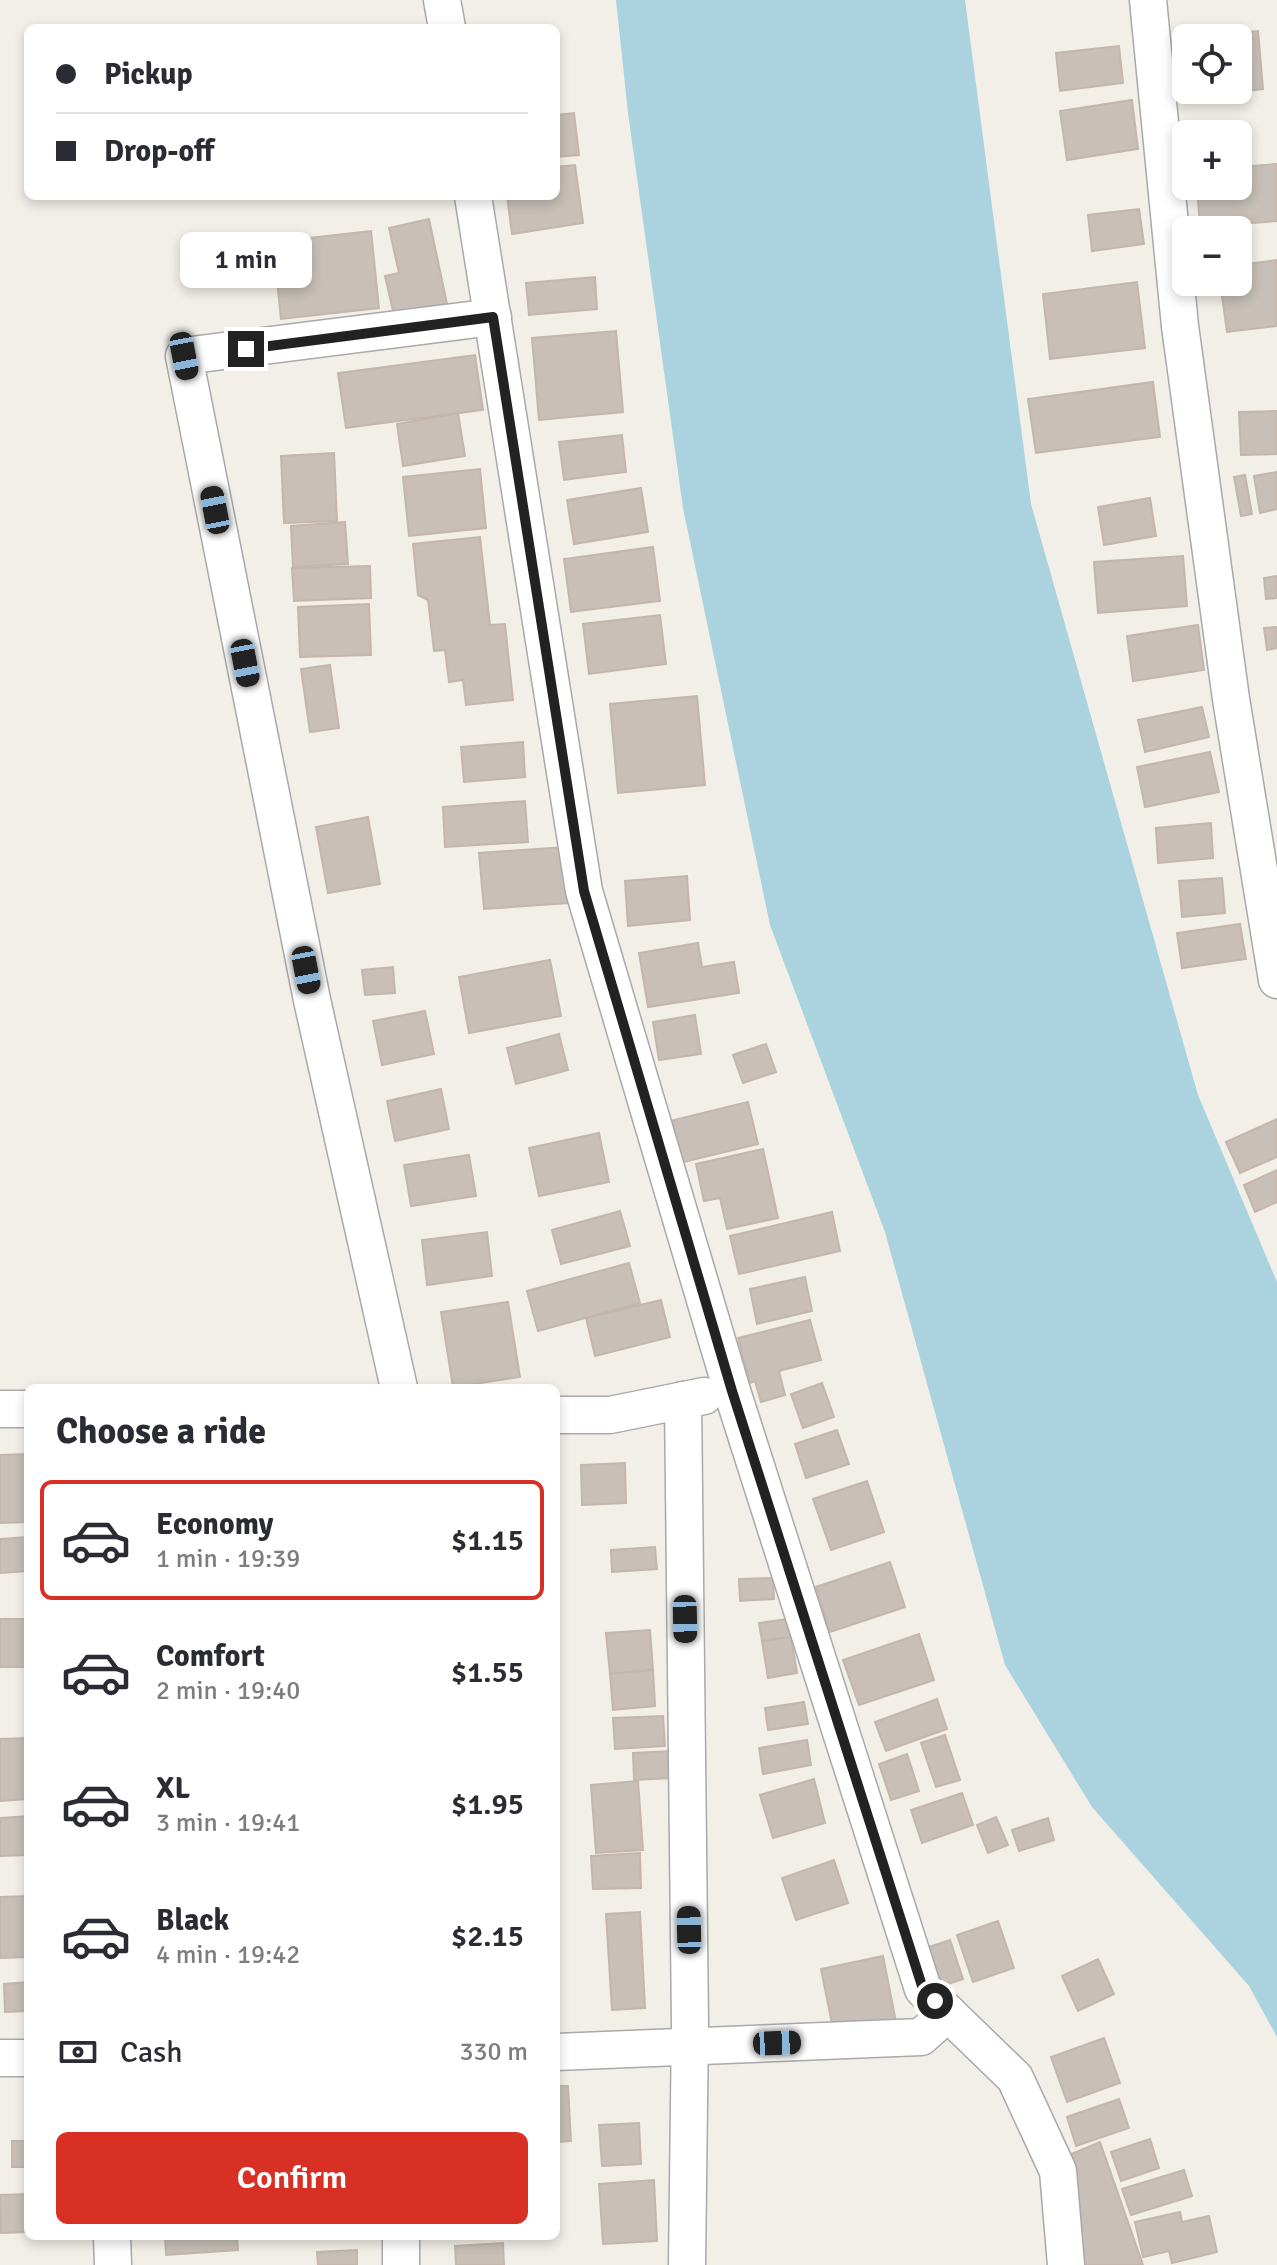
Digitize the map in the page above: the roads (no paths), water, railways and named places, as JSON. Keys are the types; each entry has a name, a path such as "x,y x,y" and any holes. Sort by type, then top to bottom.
{"street":[{"path":"442,0 446,24"},
{"path":"1148,0 1180,326 1231,699 1277,980"},
{"path":"474,200 584,891 732,1391 923,1989 1015,2078 1058,2171 1066,2265"},
{"path":"398,1384 312,1000 184,356 493,317"},
{"path":"560,1415 610,1415 732,1391"},
{"path":"683,1400 690,2047 687,2265"},
{"path":"0,1409 24,1409"},
{"path":"560,2052 921,2037 948,2013"},
{"path":"0,2058 24,2058"},
{"path":"112,2240 113,2265"},
{"path":"401,2240 401,2265"}],"water":[{"path":"616,0 965,0 1031,504 1198,1095 1277,1282 1277,2037 1249,1986 1092,1807 1005,1665 885,1232 770,925 683,508 628,113"}]}
